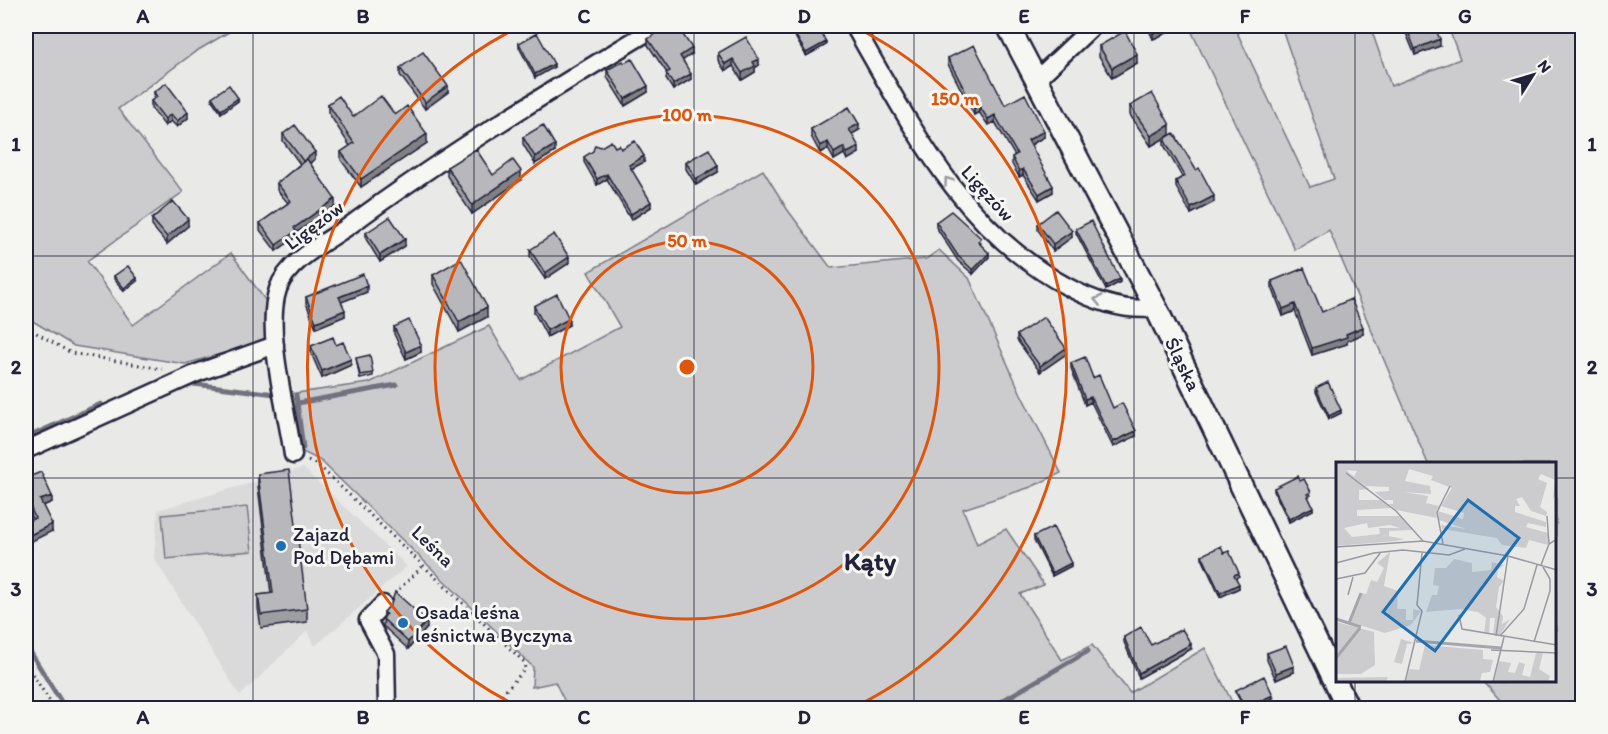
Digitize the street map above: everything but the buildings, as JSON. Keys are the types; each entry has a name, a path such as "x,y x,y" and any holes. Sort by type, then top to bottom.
{"main road":[{"name":"Śląska","path":"1008,26 1156,308 1348,708"}],"street":[{"name":"Ligęzów","path":"275,345 274,309 278,287 295,265 410,181 658,26"},
{"name":"Ligęzów","path":"854,26 927,151 966,206 999,237 1044,275 1089,298 1142,310 1156,308"},
{"path":"1037,79 1093,26"},
{"path":"26,450 197,373 275,345 294,456"},
{"path":"383,604 368,620 386,654 387,708"}],"path":[{"path":"26,327 71,353 166,370"},
{"name":"Leśna","path":"294,456 318,465 524,662 525,669 490,708"},
{"path":"383,604 423,566"},
{"path":"26,664 54,708"}],"shaded area":[{"path":"26,26 239,26 195,52 118,109 183,192 87,261 133,325 231,253 268,304 267,341 185,364 74,346 26,317"},
{"path":"1189,26 1234,26 1310,187 1334,179 1281,26 1370,26 1391,86 1460,59 1448,26 1582,26 1582,708 1507,708 1485,683 1557,683 1557,462 1427,462 1329,230 1295,250"},
{"path":"763,170 787,209 831,268 926,259 939,250 969,278 1021,394 1061,473 1031,487 963,509 977,544 1006,529 1044,585 1020,594 1062,660 1092,645 1130,693 1205,648 1235,708 568,708 555,682 532,687 533,667 321,461 299,450 290,394 369,383 489,326 521,380 620,327 588,272"},
{"path":"303,468 407,566 315,646 307,631 240,696 154,558 158,510"},
{"path":"247,507 252,551 166,559 162,515"}],"waterway":[{"path":"182,388 194,384 275,394"},
{"path":"298,403 396,385"},
{"path":"296,395 303,448"},
{"path":"26,438 101,404"},
{"path":"26,645 65,708"},
{"path":"990,708 1088,651"}],"place":[{"name":"Zajazd Pod Dębami","path":"281,546"},
{"name":"Osada leśna leśnictwa Byczyna","path":"403,623"}],"district":[{"name":"Kąty","path":"870,561"}]}
